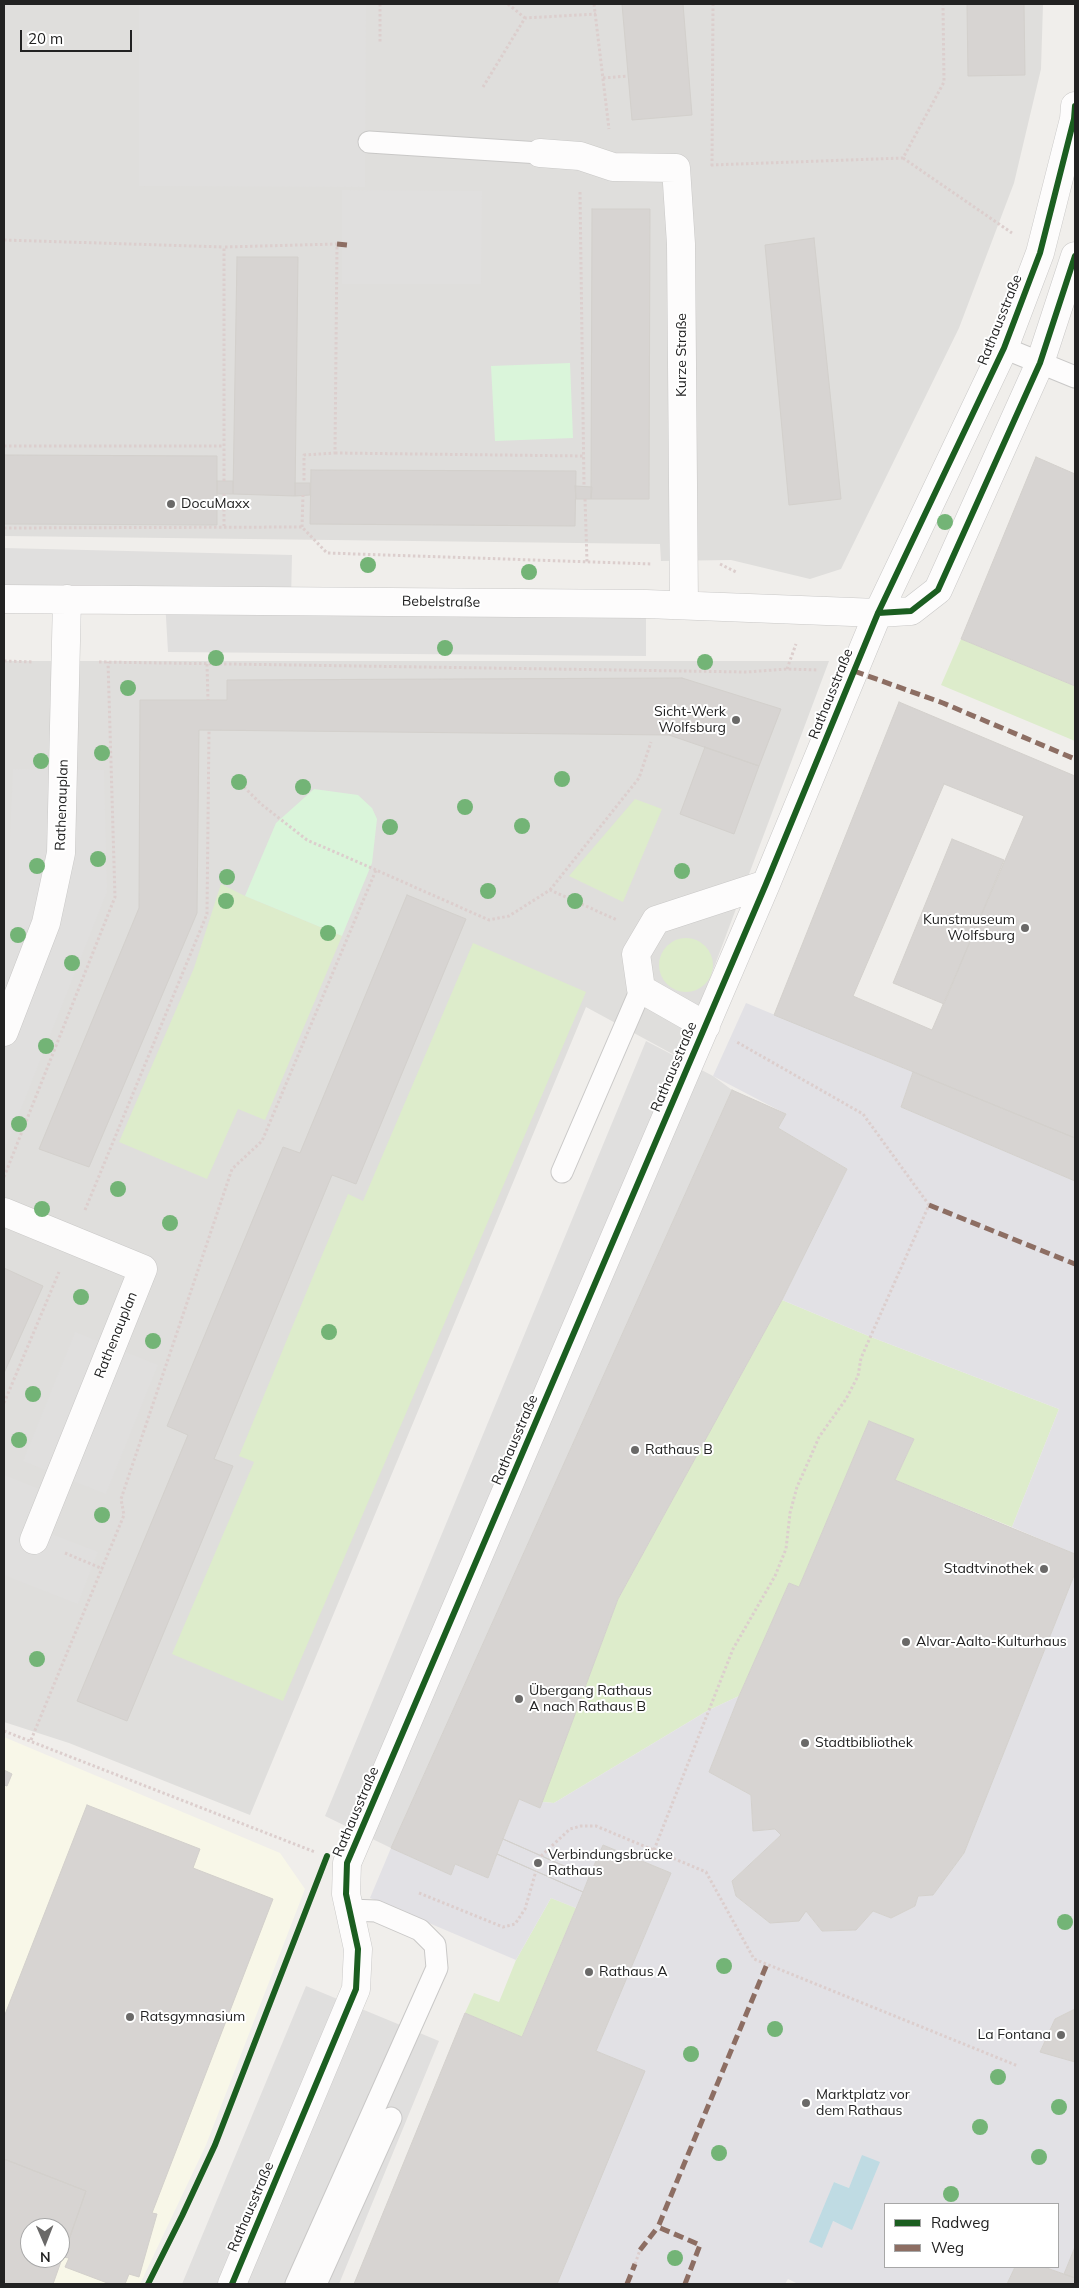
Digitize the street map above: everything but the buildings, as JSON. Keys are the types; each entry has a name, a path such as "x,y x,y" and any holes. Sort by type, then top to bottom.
{"street":[{"name":"Rathausstraße","path":"232,2284 356,1989 358,1949 346,1886 347,1863 706,1026 878,613 1004,348 1040,253 1074,119 1075,106"},
{"path":"540,153 580,156 613,167 676,168"},
{"name":"Kurze Straße","path":"676,168 681,244 684,605"},
{"path":"878,613 911,611 938,590 1040,362 1075,256"},
{"name":"Rathenauplan","path":"4,1032 46,923 62,853 67,599"},
{"name":"Bebelstraße","path":"4,600 684,605 878,613"},
{"path":"641,989 636,954 656,920 766,884"},
{"name":"Rathausstraße","path":"641,989 706,1026"},
{"name":"Rathenauplan","path":"4,1212 143,1269 34,1540"}],"lane":[{"path":"369,142 540,153"},
{"path":"1004,348 1075,377"},
{"path":"562,1172 641,989"},
{"path":"296,2284 437,1968 435,1945 420,1930 376,1911 350,1910"},
{"path":"316,2284 391,2118"}],"path":[{"path":"380,4 380,42"},
{"path":"508,4 525,18 596,14"},
{"path":"594,4 613,167"},
{"path":"712,174 713,4"},
{"path":"904,158 944,82 943,4"},
{"path":"483,87 525,18"},
{"path":"603,78 628,76"},
{"path":"580,156 584,486"},
{"path":"676,168 904,158 1040,253"},
{"path":"4,240 224,247 337,244 335,453"},
{"path":"224,247 224,481"},
{"path":"4,446 223,446"},
{"path":"304,483 304,454 583,456"},
{"path":"224,494 224,526"},
{"path":"302,528 303,495"},
{"path":"584,499 587,562"},
{"path":"4,528 224,526 302,528 327,553 720,566 738,573"},
{"path":"720,556 720,566"},
{"path":"787,669 808,610"},
{"path":"4,661 747,672 787,669 854,671"},
{"path":"207,664 208,700"},
{"path":"4,1403 207,914 209,730"},
{"path":"244,787 261,804 307,840 489,920 509,916 550,890 639,778 651,742"},
{"path":"31,1740 124,1515 121,1499 232,1169 262,1141 376,870"},
{"path":"550,890 647,935"},
{"path":"654,1850 732,1649 779,1567 786,1548 790,1513 797,1487 819,1437 846,1399 858,1376 862,1358 929,1205 863,1114 706,1026"},
{"path":"4,1731 347,1863"},
{"path":"541,1856 570,1829 581,1826 596,1826 706,1872 754,1959 1018,2066"},
{"path":"415,1892 503,1927 515,1924 525,1909 536,1871"},
{"path":"148,2284 215,2145 312,1894"},
{"path":"635,2264 640,2250"}],"shaded area":[{"path":"4,4 1043,4 1041,69 1014,183 959,328 841,569 810,579 731,560 661,561 660,544 4,536"},
{"path":"139,4 366,4 365,187 139,186"},
{"path":"342,190 482,191 481,284 342,284"},
{"path":"4,548 292,555 291,600 646,604 646,656 168,652 165,600 4,599"},
{"path":"4,661 829,661 680,1058 586,1007 250,1815 69,1743 4,1722"},
{"path":"13,769 104,770 107,892 4,1152 4,914 7,906"},
{"path":"746,1003 913,1072 901,1107 1075,1181 1075,1554 1012,1527 1059,1409 871,1337 782,1300 847,1169 778,1128 786,1114 713,1076"},
{"path":"646,1041 713,1076 732,1090 391,1848 325,1816"},
{"path":"75,1332 158,1365 106,1494 23,1461"},
{"path":"4,1475 39,1489 25,1524 98,1552 78,1604 4,1575"},
{"path":"1075,1573 1075,2009 1055,2019 1040,2051 1075,2062 1075,2247 1064,2274 1047,2268 1059,2268 1059,2203 884,2203 884,2268 1015,2268 1007,2284 798,2284 788,2279 785,2284 557,2284 644,2071 596,2051 671,1873 603,1845 576,1908 551,1898 516,1960 370,1898 391,1848 451,1875 455,1864 488,1878 519,1799 540,1808 542,1802 554,1803 707,1711 739,1696 709,1772 751,1795 753,1830 775,1829 781,1835 732,1881 736,1896 770,1923 806,1911 822,1931 856,1930 873,1911 891,1918 915,1906 918,1896 933,1895 964,1853","holes":["834,2182 849,2188 852,2229 833,2221"]},
{"name":"Ratsgymnasium","path":"4,1737 280,1853 305,1889 206,2145 140,2284 4,2284"},
{"path":"306,1986 439,2041 339,2284 182,2284"}],"green space":[{"path":"570,363 573,438 495,441 491,366"},
{"path":"961,639 1075,686 1075,741 941,685"},
{"path":"314,789 358,795 372,808 377,819 372,863 342,936 245,896 276,823"},
{"path":"635,799 662,809 623,902 569,876"},
{"path":"221,884 245,896 342,936 265,1120 238,1109 207,1179 119,1142 194,968"},
{"path":"686,938 696,940 705,946 711,955 713,965 711,975 705,984 696,990 686,992 676,990 667,984 661,975 659,965 661,955 667,946 676,940"},
{"path":"473,943 586,992 283,1701 172,1654 254,1462 239,1456 314,1274 348,1194 363,1201"},
{"path":"782,1300 871,1337 1059,1409 1012,1527 895,1480 914,1439 869,1421 799,1587 789,1583 739,1696 707,1711 554,1803 542,1802 618,1599"},
{"path":"551,1898 576,1908 522,2037 465,2013 474,1993 499,2002 516,1960"}],"water":[{"path":"862,2155 880,2162 852,2230 833,2221 822,2248 809,2242 834,2182 849,2188"}],"marked path":[{"path":"337,244 347,245"},
{"path":"854,671 943,703 1075,759"},
{"path":"929,1205 1075,1264"},
{"path":"685,2284 700,2245 658,2227 767,1964"},
{"path":"640,2250 658,2227"},
{"path":"627,2284 635,2264"}],"cycle path":[{"path":"232,2284 356,1989 358,1949 346,1894 347,1863 766,884 878,613 1004,348 1040,253 1074,119 1075,106"},
{"path":"878,613 911,611 938,590 1040,363 1075,256"},
{"path":"148,2284 215,2145 327,1856"}],"place":[{"name":"DocuMaxx","path":"171,504"},
{"name":"Sicht-Werk Wolfsburg","path":"736,720"},
{"name":"Kunstmuseum Wolfsburg","path":"1025,928"},
{"name":"Rathaus B","path":"635,1450"},
{"name":"Stadtvinothek","path":"1044,1569"},
{"name":"Alvar-Aalto-Kulturhaus","path":"906,1642"},
{"name":"Übergang Rathaus A nach Rathaus B","path":"519,1699"},
{"name":"Stadtbibliothek","path":"805,1743"},
{"name":"Verbindungsbrücke Rathaus","path":"538,1863"},
{"name":"Rathaus A","path":"589,1972"},
{"name":"Ratsgymnasium","path":"130,2017"},
{"name":"La Fontana","path":"1061,2035"},
{"name":"Marktplatz vor dem Rathaus","path":"806,2103"}]}
